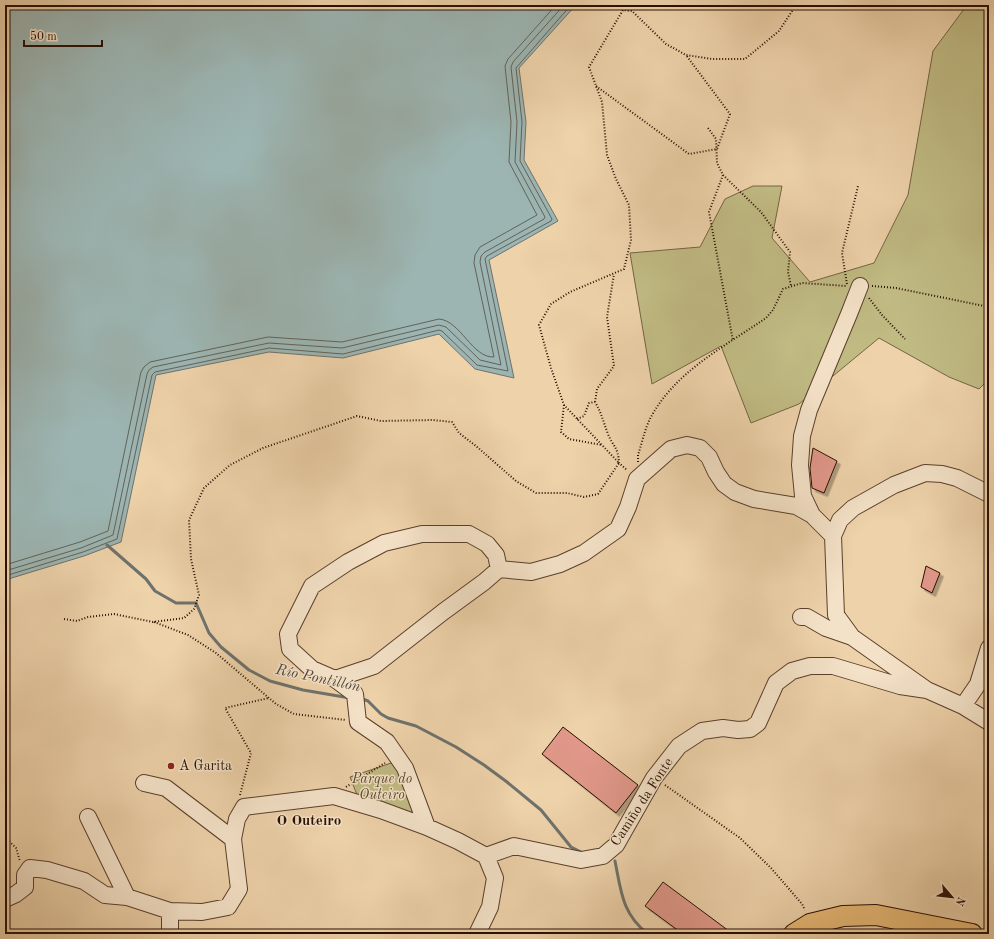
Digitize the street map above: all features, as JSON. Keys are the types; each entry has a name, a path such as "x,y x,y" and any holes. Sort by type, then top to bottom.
{"main road":[{"path":"802,929 843,916 876,915 972,934"}],"street":[{"path":"812,515 803,496 800,465 802,436 809,410 850,314 853,286"},
{"path":"335,679 374,666 499,569 531,572 560,564 584,553 618,530 628,508 637,479 671,449 688,445 700,448 709,457 724,484 735,492 754,499 796,506 812,515 833,536"},
{"path":"852,637 836,615 833,536 840,520 854,508 894,485 925,473 942,474 957,478 989,494"},
{"path":"427,827 405,768 387,742 358,722 355,699 335,679 312,669 290,649 288,634 312,586 348,562 384,543 422,534 469,534 487,544 496,555 499,569"},
{"path":"801,617 807,617 826,628 852,637 927,690 963,706 989,722"},
{"path":"963,706 978,684 989,648"},
{"name":"Camiño da Fonte","path":"486,856 514,846 581,860 603,856 616,845 654,778 679,746 702,731 723,728 738,730 750,729 758,723 776,683 792,671 810,666 833,666 900,686 927,690"},
{"path":"144,783 166,788 233,839"},
{"path":"5,899 25,888 25,875 30,868 47,870 84,881 105,895 127,897 170,911 202,912 228,907 239,889 233,839 236,819 244,807 334,796 381,810 427,827 486,856 495,878 490,907 477,934"},
{"path":"88,817 127,897"},
{"path":"170,911 170,934"}],"path":[{"path":"619,462 564,405 551,368 539,325 551,304 570,292 624,269 631,240 629,205 616,180 607,155 602,102 589,67 623,10 632,11 666,44 686,55 712,60 745,59 779,31 796,5"},
{"path":"686,55 730,114 717,149"},
{"path":"595,85 689,154 717,149"},
{"path":"708,128 716,139 717,163 723,175 761,212 790,252 788,272 791,286"},
{"path":"723,175 709,212 733,341"},
{"path":"858,186 842,253 853,286 905,339"},
{"path":"594,402 597,390 614,366 607,317 614,274"},
{"path":"637,479 638,455 650,418 669,389 688,371 766,318 773,310 783,289 802,283 896,288 989,307"},
{"path":"577,419 584,416 589,403 594,402"},
{"path":"153,622 184,618 194,609 198,599 199,595 191,559 189,520 204,488 230,465 263,448 358,416 382,421 433,420 452,422 459,433 516,481 536,493 567,493 584,497 598,494 619,462 618,452 608,436 602,413 594,402"},
{"path":"564,405 561,432 570,439 603,446"},
{"path":"64,619 77,621 88,617 114,614 153,622 188,635 210,649 276,704 294,714 358,722"},
{"path":"244,807 239,794 252,753 225,708 269,698"},
{"path":"334,796 397,756"},
{"path":"654,778 740,838 771,868 802,904 802,929"},
{"path":"5,837 16,848 25,875"}],"green space":[{"path":"967,5 989,5 989,379 979,389 949,377 879,338 799,404 751,423 721,346 652,384 630,253 700,247 725,199 753,186 782,186 772,238 810,282 874,263 908,195 933,51"},
{"name":"Parque do Outeiro","path":"394,762 418,819 359,800 350,777"},
{"path":"830,929 854,930 876,934 817,934"}],"water":[{"path":"5,5 576,5 519,68 526,122 524,160 558,221 489,260 514,378 475,369 439,334 343,358 269,352 156,375 121,542 84,556 5,580"}],"building":[{"path":"813,448 837,461 824,493 812,488 810,468"},
{"path":"926,566 940,573 932,593 921,587"},
{"path":"563,727 638,785 616,813 542,754"},
{"path":"663,882 733,934 683,934 645,906"}],"waterway":[{"name":"Río Pontillón","path":"107,545 146,579 155,591 176,603 196,603 209,633 221,647 249,670 270,681 303,690 350,698"},
{"name":"Río Pontillón","path":"360,698 368,701 381,714 388,718 416,726 456,747 484,765 541,810 571,847 581,852"},
{"name":"Río Pontillón","path":"615,861 621,892 628,910 639,926 648,934"}],"place":[{"name":"A Garita","path":"171,766"}],"district":[{"name":"O Outeiro","path":"309,821"}]}
